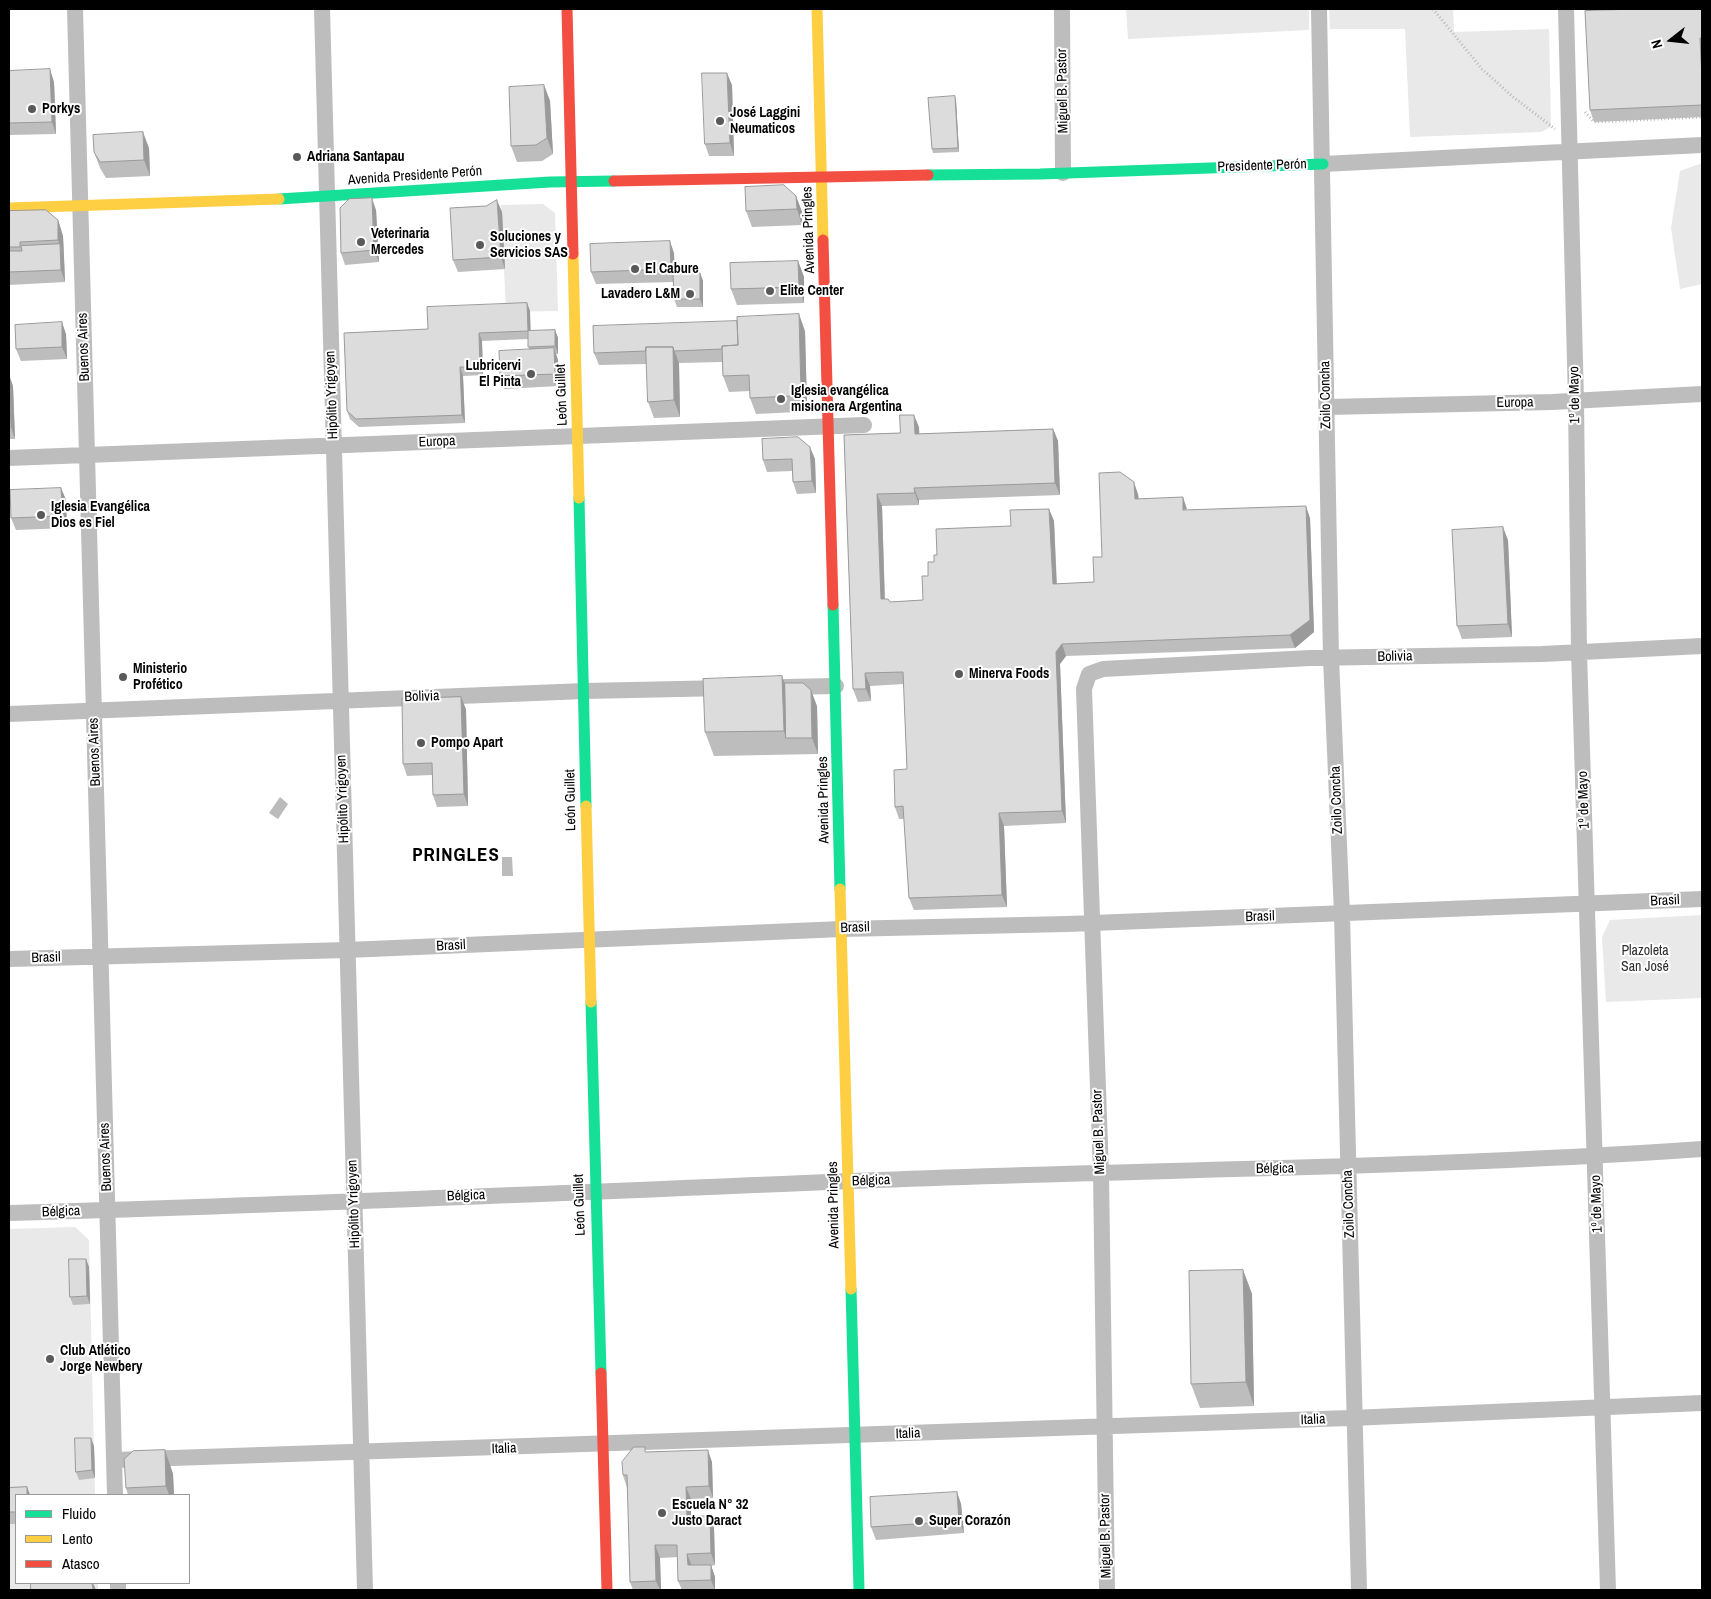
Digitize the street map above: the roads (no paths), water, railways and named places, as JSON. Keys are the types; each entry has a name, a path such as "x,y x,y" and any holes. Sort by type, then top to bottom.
{"main road":[{"name":"León Guillet","path":"567,9 585,690 594,1191 607,1590"},
{"name":"Avenida Pringles","path":"817,9 859,1590"},
{"name":"Presidente Perón","path":"822,176 1063,173 1323,164"},
{"name":"Avenida Presidente Perón","path":"9,208 326,196 571,182 822,176"}],"street":[{"name":"Buenos Aires","path":"75,9 115,1494"},
{"name":"Hipólito Yrigoyen","path":"322,9 365,1590"},
{"name":"Miguel B. Pastor","path":"1062,9 1063,173"},
{"name":"Zoilo Concha","path":"1318,9 1323,164 1331,658 1342,914 1359,1590"},
{"name":"1º de Mayo","path":"1566,9 1576,401 1579,652 1608,1590"},
{"name":"Presidente Perón","path":"1323,164 1702,145"},
{"name":"Europa","path":"1327,407 1576,401 1702,394"},
{"name":"Europa","path":"9,458 864,425"},
{"name":"Bolivia","path":"1088,674 1103,668 1331,658 1579,652 1702,646"},
{"name":"Miguel B. Pastor","path":"1088,674 1084,690 1101,1174 1107,1590"},
{"path":"772,687 836,686"},
{"name":"Bolivia","path":"9,714 585,690 742,688"},
{"name":"Brasil","path":"9,959 347,950 842,929 1342,914 1702,899"},
{"name":"Bélgica","path":"9,1213 849,1181 1348,1168 1596,1157 1702,1149"},
{"name":"Italia","path":"114,1460 603,1446 854,1435 1354,1419 1702,1403"}],"place":[{"name":"Porkys","path":"32,109"},
{"name":"José Laggini Neumaticos","path":"720,121"},
{"name":"Adriana Santapau","path":"297,157"},
{"name":"Veterinaria Mercedes","path":"361,242"},
{"name":"Soluciones y Servicios SAS","path":"480,245"},
{"name":"El Cabure","path":"635,269"},
{"name":"Elite Center","path":"770,291"},
{"name":"Lavadero L&M","path":"690,294"},
{"name":"Lubricervi El Pinta","path":"531,374"},
{"name":"Iglesia evangélica misionera Argentina","path":"781,399"},
{"name":"Iglesia Evangélica Dios es Fiel","path":"41,515"},
{"name":"Minerva Foods","path":"959,674"},
{"name":"Ministerio Profético","path":"123,677"},
{"name":"Pompo Apart","path":"421,743"},
{"name":"Club Atlético Jorge Newbery","path":"50,1359"},
{"name":"Escuela N° 32 Justo Daract","path":"662,1513"},
{"name":"Super Corazón","path":"919,1521"}],"district":[{"name":"PRINGLES","path":"456,856"}],"park label":[{"name":"Plazoleta San José","path":"1645,960"}]}
